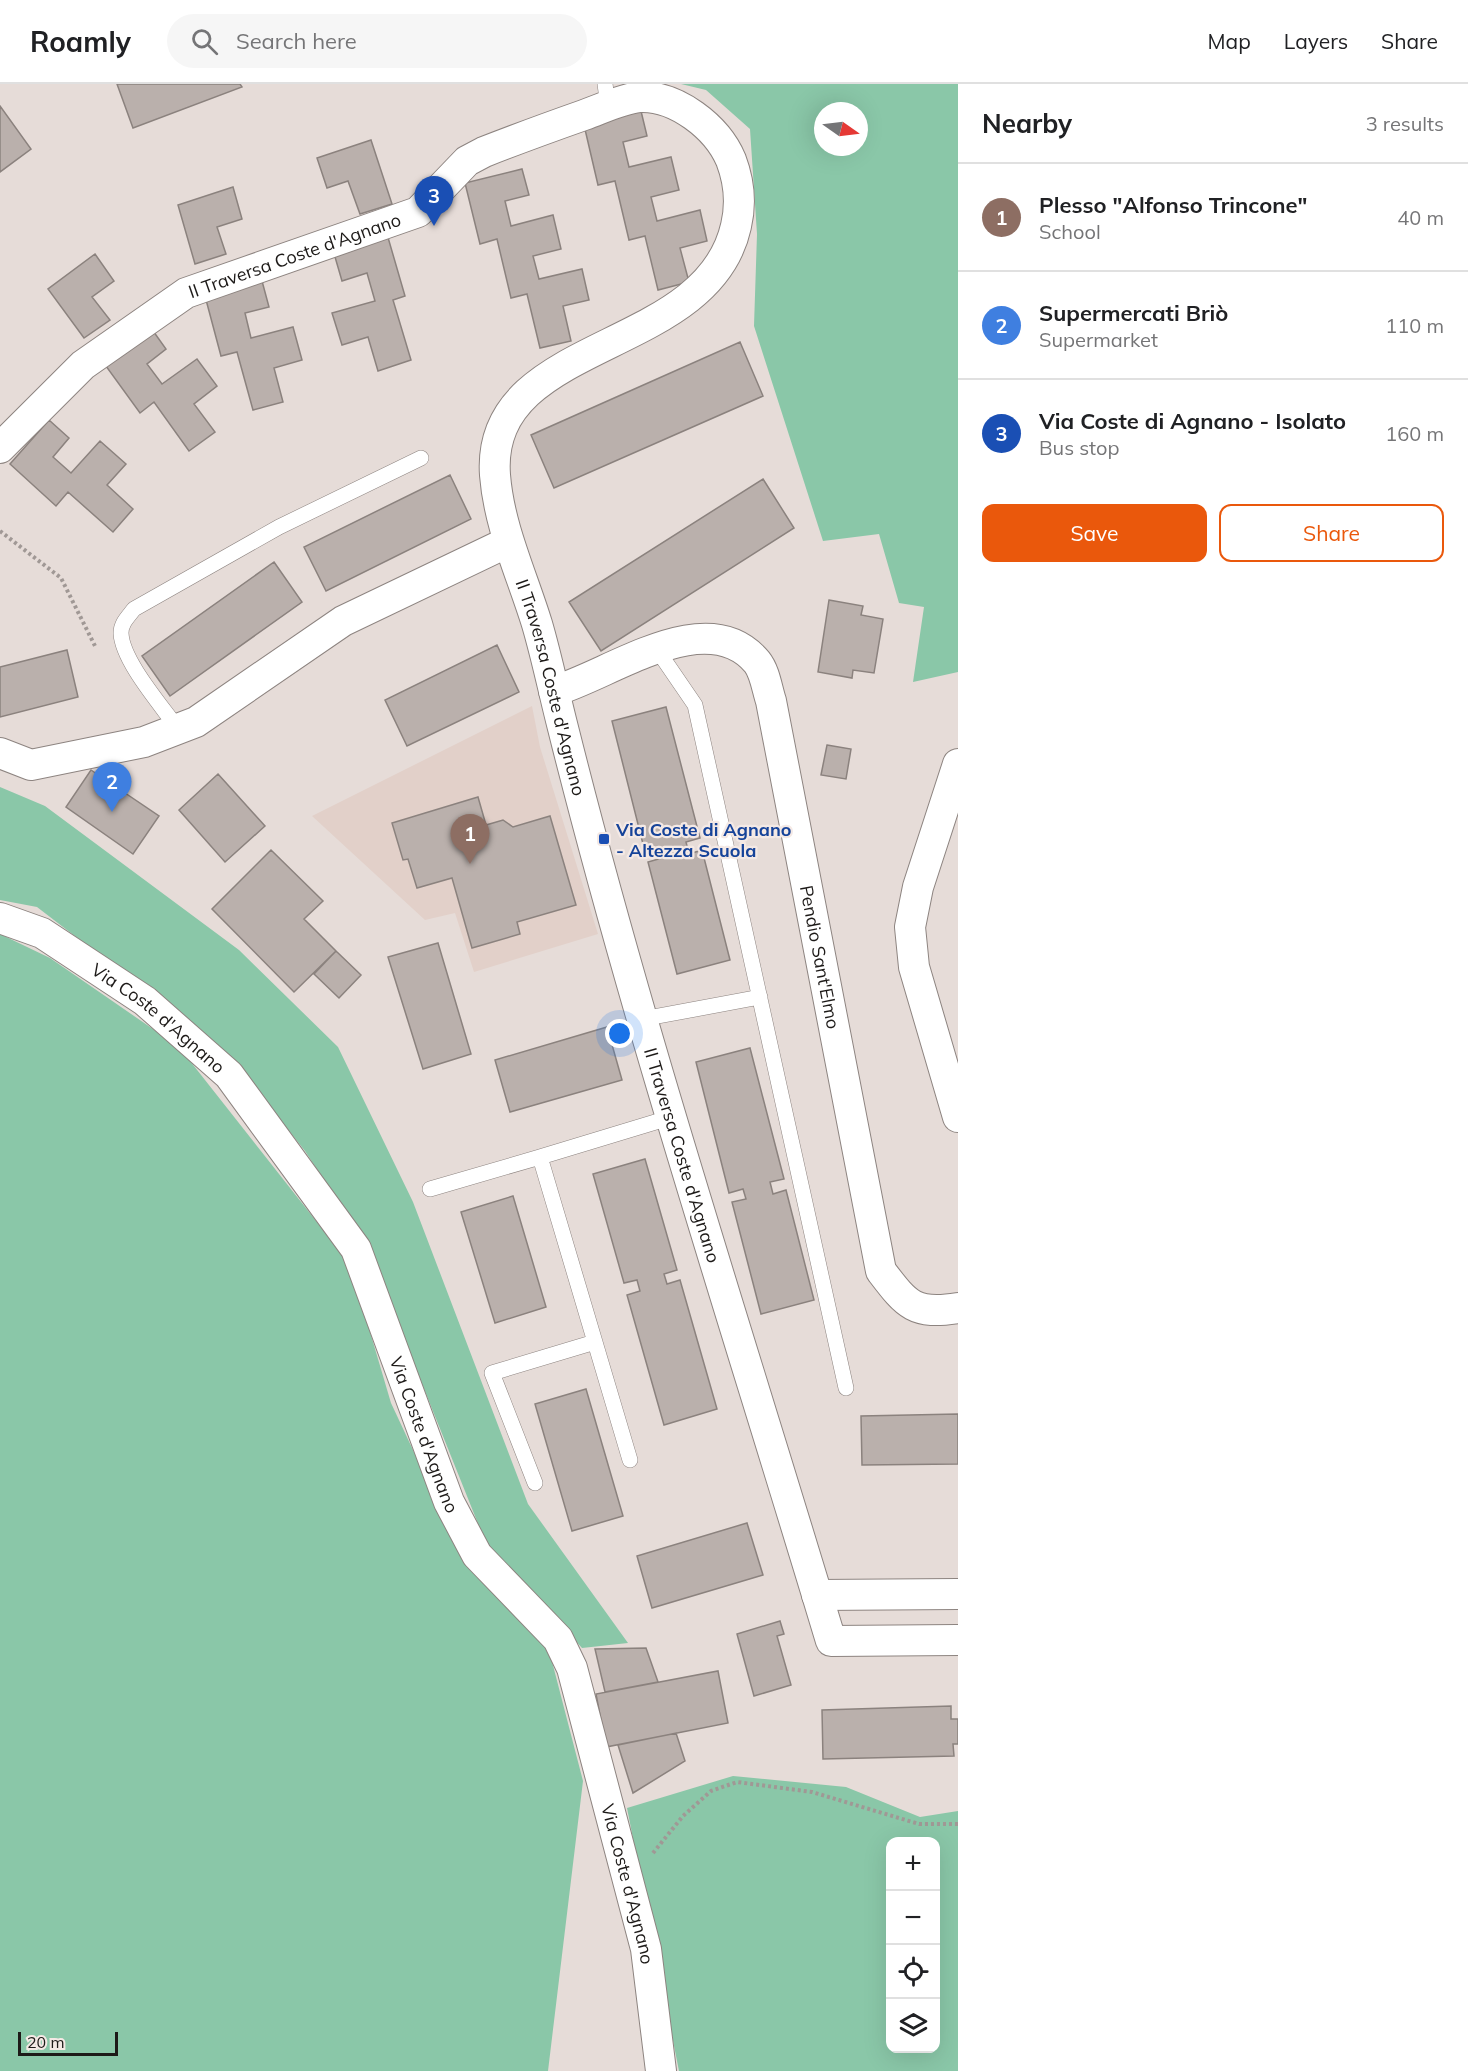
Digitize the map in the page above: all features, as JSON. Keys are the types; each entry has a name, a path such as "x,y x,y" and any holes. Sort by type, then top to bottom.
{"street":[{"name":"II Traversa Coste d'Agnano","path":"0,448 83,365 186,293 418,212 467,162 606,95 667,101 690,112 718,138 731,161 740,206 732,245 707,284 673,310 542,379 510,410 494,450 495,481 508,542 537,625 580,799 642,1019 831,1641 958,1640"},
{"path":"0,753 31,765 144,742 196,722 343,621 508,542"},
{"name":"Pendio Sant'Elmo","path":"554,691 575,685 656,648 688,639 723,640 744,650 759,664 771,701 881,1271 902,1299 927,1312 958,1308"},
{"path":"958,764 918,887 910,927 914,967 958,1117"},
{"name":"Via Coste d'Agnano","path":"0,918 42,933 145,1001 229,1075 356,1249 449,1502 477,1556 558,1639 572,1668 646,1949 661,2071"},
{"path":"817,1595 958,1594"}],"lane":[{"path":"178,729 131,662 121,635 123,623 134,609 279,526 420,458"},
{"path":"656,648 695,705 846,1388"},
{"path":"642,1019 760,997"},
{"path":"430,1189 672,1117"},
{"path":"540,1157 630,1460"},
{"path":"535,1483 492,1373 595,1342"}],"path":[{"path":"0,531 61,578 98,650"},
{"path":"626,1873 654,1853 683,1816 711,1791 737,1782 812,1792 920,1824 958,1824"}],"shaded area":[{"path":"532,706 540,747 598,934 474,972 455,913 425,920 312,816"}],"green space":[{"path":"681,84 958,84 958,672 913,682 924,607 899,603 879,534 823,541 754,326 757,234 750,129 706,90"},
{"path":"0,787 45,806 239,950 338,1047 413,1202 528,1504 628,1643 582,1648 485,1541 366,1244 305,1151 227,1053 37,907 0,900"},
{"path":"0,934 50,958 179,1047 350,1264 391,1403 465,1561 548,1646 583,1781 548,2071 0,2071"},
{"path":"733,1776 846,1787 920,1817 958,1811 958,2071 679,2071 627,1808"}],"building":[{"path":"117,84 240,84 242,87 133,128"},
{"path":"0,106 31,149 0,172"},
{"path":"641,111 647,136 623,142 629,167 671,157 679,190 651,197 657,221 700,210 707,241 680,248 689,282 658,290 645,236 629,240 615,181 598,185 584,125"},
{"path":"371,140 392,204 360,214 348,181 327,188 317,158"},
{"path":"522,169 529,195 505,201 511,226 553,215 561,249 533,256 539,279 582,269 589,300 563,306 571,341 540,348 527,294 511,298 497,239 480,244 465,183"},
{"path":"233,187 242,219 217,227 226,254 195,264 178,205"},
{"path":"387,234 405,296 393,300 411,360 378,371 368,337 342,345 332,313 375,301 367,273 342,281 333,250"},
{"path":"95,254 114,281 92,297 110,320 84,338 48,289"},
{"path":"262,281 269,307 245,313 251,338 293,327 302,360 274,368 283,402 253,410 237,352 221,356 205,296"},
{"path":"151,328 166,349 147,364 162,384 197,359 217,386 194,404 215,432 189,451 154,402 140,413 103,362"},
{"path":"740,342 763,396 554,488 531,435"},
{"path":"49,420 69,438 53,457 71,473 100,441 126,464 107,485 133,509 113,532 68,492 56,506 10,464"},
{"path":"450,475 471,519 326,591 304,547"},
{"path":"763,479 794,528 601,651 569,602"},
{"path":"274,562 302,602 170,696 142,656"},
{"path":"829,600 863,606 861,615 883,619 874,673 853,670 852,678 818,672"},
{"path":"497,645 519,692 407,746 385,700"},
{"path":"67,650 78,697 0,717 0,667"},
{"path":"666,707 700,838 686,842 689,854 702,850 730,960 677,974 648,862 662,858 659,848 645,852 612,721"},
{"path":"827,745 851,749 846,779 821,775"},
{"path":"91,770 159,816 133,854 66,807"},
{"path":"218,774 265,826 225,862 179,810"},
{"path":"478,797 486,825 503,820 513,827 550,816 576,905 517,922 520,934 472,948 452,878 417,888 408,859 403,860 392,823"},
{"path":"271,850 323,901 304,919 336,951 294,992 212,909"},
{"path":"438,943 471,1054 423,1069 388,957"},
{"path":"336,951 361,975 339,998 314,974"},
{"path":"607,1027 622,1080 510,1112 495,1060"},
{"path":"750,1048 784,1179 770,1182 773,1194 786,1190 814,1300 761,1314 732,1202 746,1199 743,1189 729,1193 696,1062"},
{"path":"645,1159 677,1270 664,1274 667,1284 680,1280 717,1409 664,1425 627,1295 640,1291 637,1280 624,1283 593,1174"},
{"path":"513,1196 546,1307 495,1323 461,1212"},
{"path":"586,1389 623,1516 572,1531 535,1404"},
{"path":"958,1414 958,1464 862,1465 861,1416"},
{"path":"747,1523 763,1575 652,1608 637,1556"},
{"path":"780,1621 784,1634 777,1636 791,1685 754,1696 737,1634"},
{"path":"646,1648 658,1682 605,1692 595,1649"},
{"path":"718,1671 728,1723 606,1747 596,1694"},
{"path":"951,1706 951,1719 958,1719 958,1744 953,1744 954,1756 823,1759 822,1710"},
{"path":"676,1733 685,1761 633,1793 618,1745"}],"place":[{"name":"Via Coste di Agnano - Isolato","path":"434,226"},
{"name":"Supermercati Briò","path":"112,812"},
{"name":"Via Coste di Agnano - Altezza Scuola","path":"604,839"},
{"name":"Plesso \"Alfonso Trincone\"","path":"470,864"}]}
